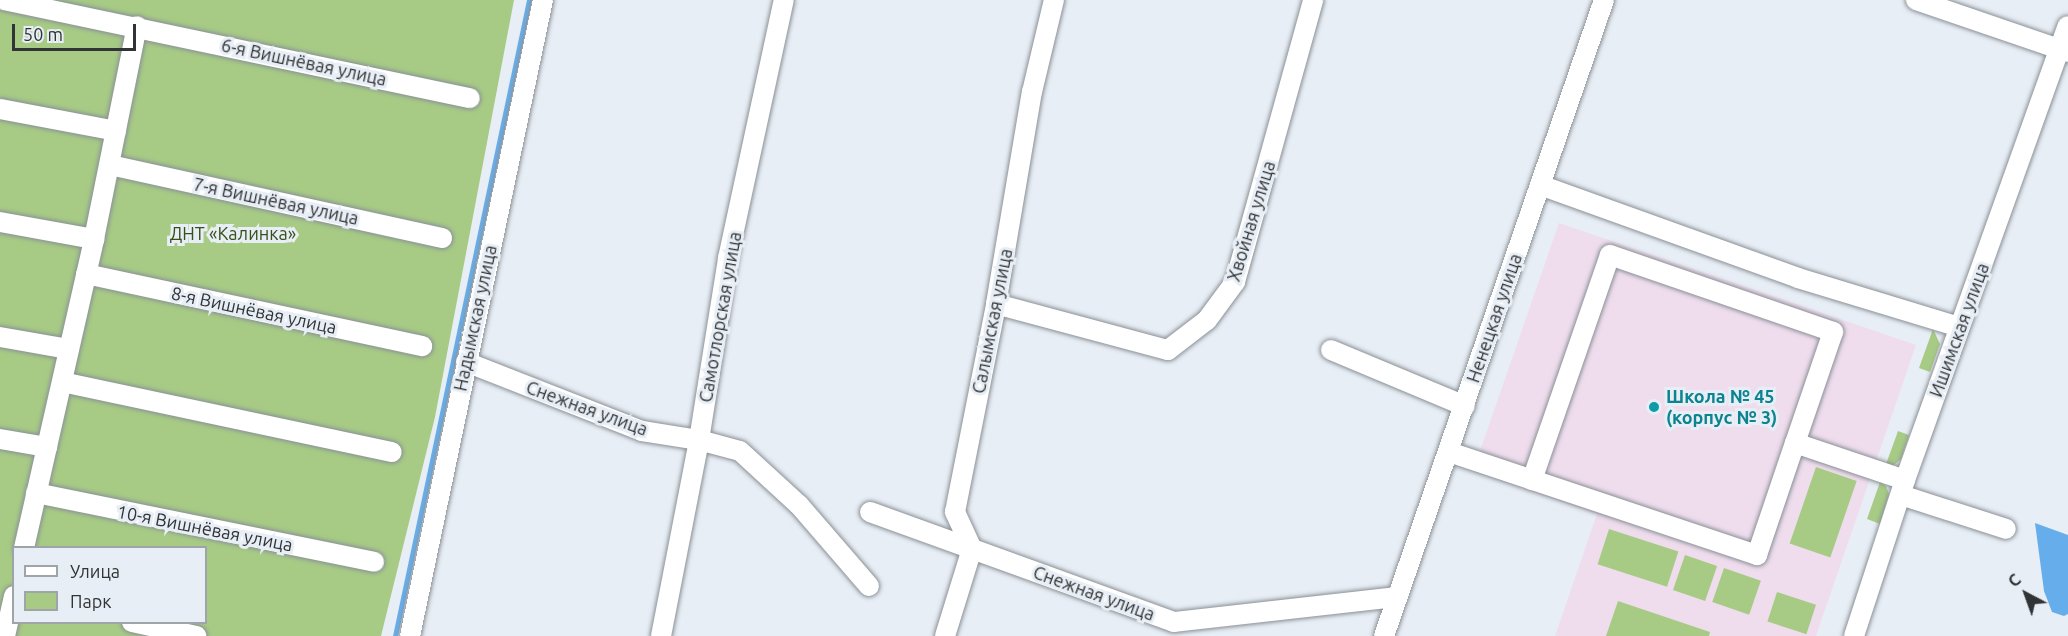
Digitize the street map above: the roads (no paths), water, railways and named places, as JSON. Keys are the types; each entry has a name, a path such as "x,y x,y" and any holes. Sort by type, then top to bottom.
{"street":[{"name":"6-я Вишнёвая улица","path":"4,0 137,26 470,98"},
{"name":"Надымская улица","path":"410,636 543,0"},
{"name":"Самотлорская улица","path":"661,636 699,440 728,258 784,0"},
{"name":"Салымская улица","path":"972,549 955,512 996,304 1032,92 1054,0"},
{"name":"Хвойная улица","path":"996,304 1168,350 1207,320 1235,282 1313,0"},
{"name":"Ненецкая улица","path":"1384,636 1604,0"},
{"path":"1916,0 2064,50"},
{"path":"24,546 94,239 137,26"},
{"name":"Ишимская улица","path":"1854,636 1959,327 2064,50 2068,26"},
{"path":"0,109 116,131"},
{"name":"7-я Вишнёвая улица","path":"110,165 442,238"},
{"path":"1540,185 1798,278 1959,327"},
{"path":"0,222 94,239"},
{"path":"1449,452 1532,480 1757,555 1833,332 1610,255 1532,480"},
{"name":"8-я Вишнёвая улица","path":"86,274 422,346"},
{"path":"0,338 69,350"},
{"path":"1331,350 1465,405"},
{"name":"Снежная улица","path":"466,362 642,432 699,440 740,451 799,505 869,586"},
{"path":"62,382 392,452"},
{"path":"0,439 47,447"},
{"path":"1795,443 2006,529"},
{"name":"10-я Вишнёвая улица","path":"36,494 374,562"},
{"name":"Снежная улица","path":"870,512 1173,622 1397,597"},
{"path":"945,636 972,549"},
{"path":"5,636 12,602"},
{"path":"141,624 196,636"}],"water":[{"path":"2035,523 2068,535 2068,614 2064,616 2052,612 2044,591"}],"waterway":[{"path":"395,636 529,0"}],"place":[{"name":"Школа № 45 (корпус № 3)","path":"1654,407"}],"park label":[{"name":"ДНТ «Калинка»","path":"233,233"}]}
